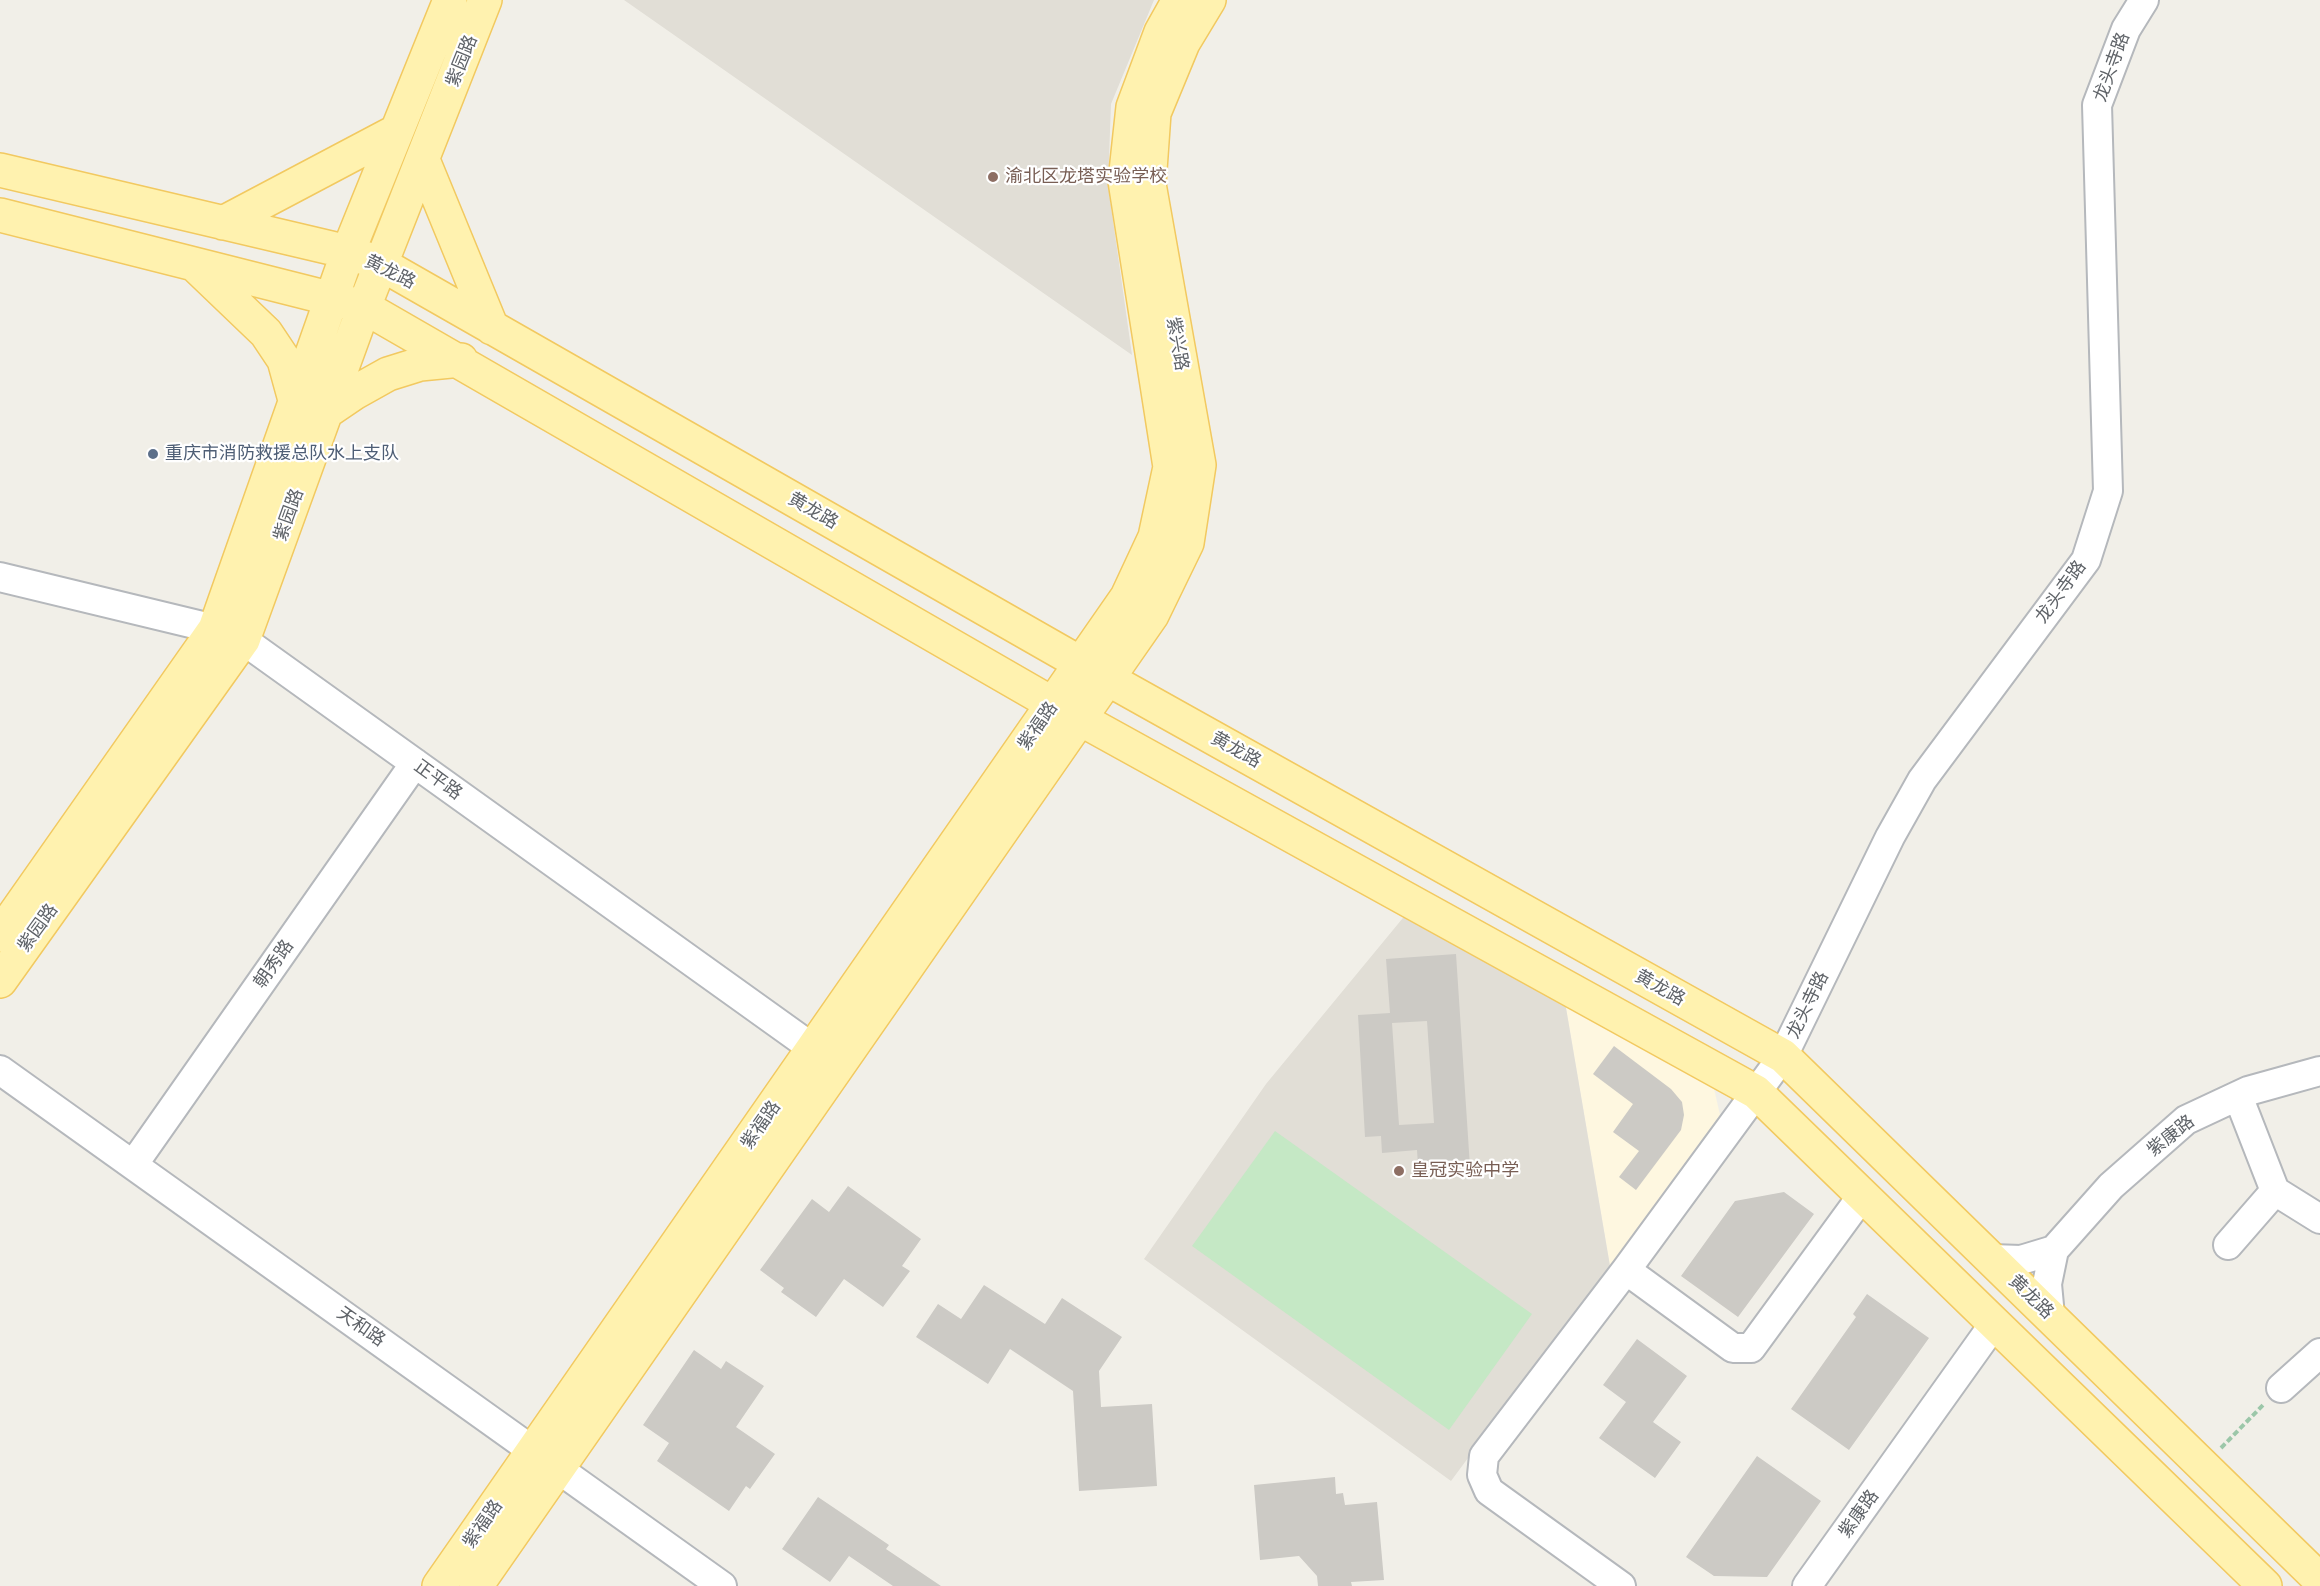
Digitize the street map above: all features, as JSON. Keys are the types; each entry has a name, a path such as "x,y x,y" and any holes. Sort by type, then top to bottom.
{"main road":[{"name":"紫园路","path":"0,935 229,634 295,400 348,252 450,0"},
{"name":"紫园路","path":"0,981 229,634 326,412 364,307 485,0"},
{"name":"紫兴路","path":"1095,671 1155,537 1170,467 1125,181 1133,107 1161,32 1179,0"},
{"name":"紫兴路","path":"1095,671 1152,615 1186,543 1198,465 1149,184 1155,113 1184,43 1209,0"},
{"path":"223,223 397,131"},
{"path":"423,160 492,328"},
{"name":"黄龙路","path":"0,170 348,252 381,264 1095,671 1783,1056 2320,1580"},
{"path":"0,215 364,307 461,360 1067,711 1756,1092 2265,1586"},
{"path":"191,262 266,333 284,360 295,400"},
{"path":"326,412 388,374 420,364 461,360"},
{"name":"紫福路","path":"439,1586 546,1460 1095,671"},
{"path":"1007,677 1023,709 1026,727 1023,748"},
{"name":"紫福路","path":"826,1058 1023,748 1067,711"},
{"name":"紫福路","path":"476,1586 546,1460"}],"street":[{"name":"龙头寺路","path":"1620,1586 1489,1491 1482,1475 1484,1456 1626,1270 1783,1056 1890,837 1922,780 2086,560 2108,491 2097,105 2126,29 2144,0"},
{"name":"正平路","path":"0,577 229,634 415,763 826,1058"},
{"name":"朝秀路","path":"133,1165 415,763"},
{"name":"天和路","path":"0,1070 722,1586"},
{"name":"紫康路","path":"2054,1250 2111,1186 2186,1120 2238,1096 2320,1071"},
{"path":"2238,1096 2275,1191 2320,1219"},
{"path":"2228,1245 2275,1191"},
{"path":"1626,1270 1733,1348 1751,1348 1862,1196"},
{"path":"1992,1259 2021,1260 2054,1250 2047,1284 2050,1316"},
{"name":"紫康路","path":"1807,1586 1994,1324"},
{"path":"2280,1388 2320,1353"}],"path":[{"path":"2204,1465 2280,1388"}],"shaded area":[{"name":"渝北区龙塔实验学校","path":"624,0 1154,0 1111,104 1108,185 1132,355"},
{"name":"皇冠实验中学","path":"1407,913 1565,1002 1610,1266 1451,1481 1144,1259 1266,1084"},
{"path":"1565,1002 1713,1084 1720,1115 1610,1266"}],"green space":[{"path":"1275,1131 1532,1314 1449,1430 1192,1246"}],"building":[{"path":"1456,954 1470,1167 1436,1169 1436,1164 1418,1165 1417,1150 1382,1153 1381,1136 1365,1137 1358,1015 1390,1013 1386,959","holes":["1427,1021 1434,1123 1399,1125 1392,1023"]},
{"path":"1614,1046 1671,1089 1682,1102 1684,1115 1681,1130 1636,1190 1619,1177 1639,1151 1613,1132 1633,1104 1593,1074"},
{"path":"848,1186 921,1239 902,1266 910,1271 883,1307 844,1279 816,1317 781,1292 784,1288 760,1270 812,1199 829,1212"},
{"path":"1784,1192 1814,1214 1738,1317 1681,1276 1735,1201"},
{"path":"984,1285 1045,1324 1062,1298 1122,1337 1099,1371 1101,1407 1152,1404 1157,1486 1079,1491 1073,1391 1010,1349 988,1384 916,1337 938,1304 961,1319"},
{"path":"1867,1294 1929,1338 1849,1450 1791,1409 1856,1317 1853,1314"},
{"path":"1637,1339 1687,1376 1653,1422 1681,1442 1655,1478 1599,1438 1626,1402 1603,1385"},
{"path":"694,1350 721,1369 726,1361 764,1386 736,1427 775,1454 750,1489 746,1486 729,1511 657,1461 669,1443 643,1425"},
{"path":"1757,1456 1821,1501 1767,1577 1714,1576 1686,1557"},
{"path":"1335,1477 1336,1494 1343,1493 1345,1505 1377,1502 1384,1580 1351,1582 1352,1586 1318,1586 1317,1576 1299,1556 1260,1560 1254,1485"},
{"path":"818,1497 889,1545 886,1549 941,1586 893,1586 849,1556 830,1582 782,1549"}],"place":[{"name":"渝北区龙塔实验学校","path":"993,177"},
{"name":"重庆市消防救援总队水上支队","path":"153,454"},
{"name":"皇冠实验中学","path":"1399,1171"}]}
